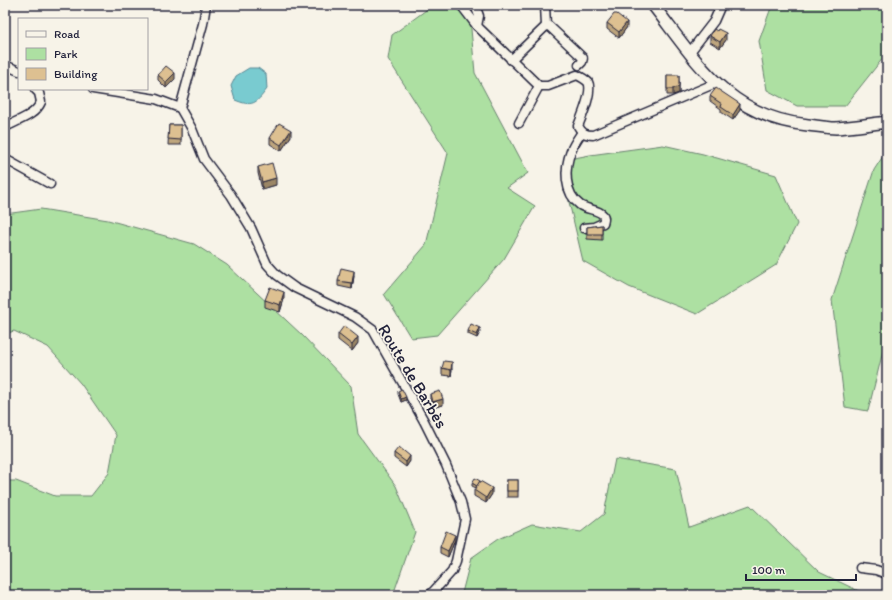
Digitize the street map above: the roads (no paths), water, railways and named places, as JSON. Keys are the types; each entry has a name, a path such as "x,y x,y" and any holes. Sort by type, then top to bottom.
{"main road":[{"path":"654,5 703,69 729,95 748,108 768,116 796,124 834,128 887,122"}],"street":[{"path":"99,90 156,99 180,108 203,24 206,5"},
{"path":"461,5 477,26 538,86 548,86 578,75 588,83 590,90 578,126 586,135 593,135 716,83"},
{"path":"474,5 479,16 477,26"},
{"path":"511,60 546,26 545,5"},
{"path":"690,52 714,21 721,5"},
{"path":"546,26 549,26 583,58 579,65"},
{"path":"5,65 18,71"},
{"path":"519,123 538,86"},
{"path":"5,127 34,113 38,109 41,102 39,93 36,90"},
{"name":"Route de Barbès","path":"180,108 192,129 204,159 239,208 251,228 267,264 277,275 295,288 356,317 373,330 424,422 449,472 461,502 465,519 456,561 452,570 430,595"},
{"path":"582,132 571,150 568,160 566,181 572,196 581,206 600,213 605,219 603,223 584,228"},
{"path":"5,159 50,184"},
{"path":"860,568 876,570 887,574"}],"water":[{"path":"249,68 258,68 266,74 267,89 257,101 250,104 235,100 231,86 236,76"}]}
